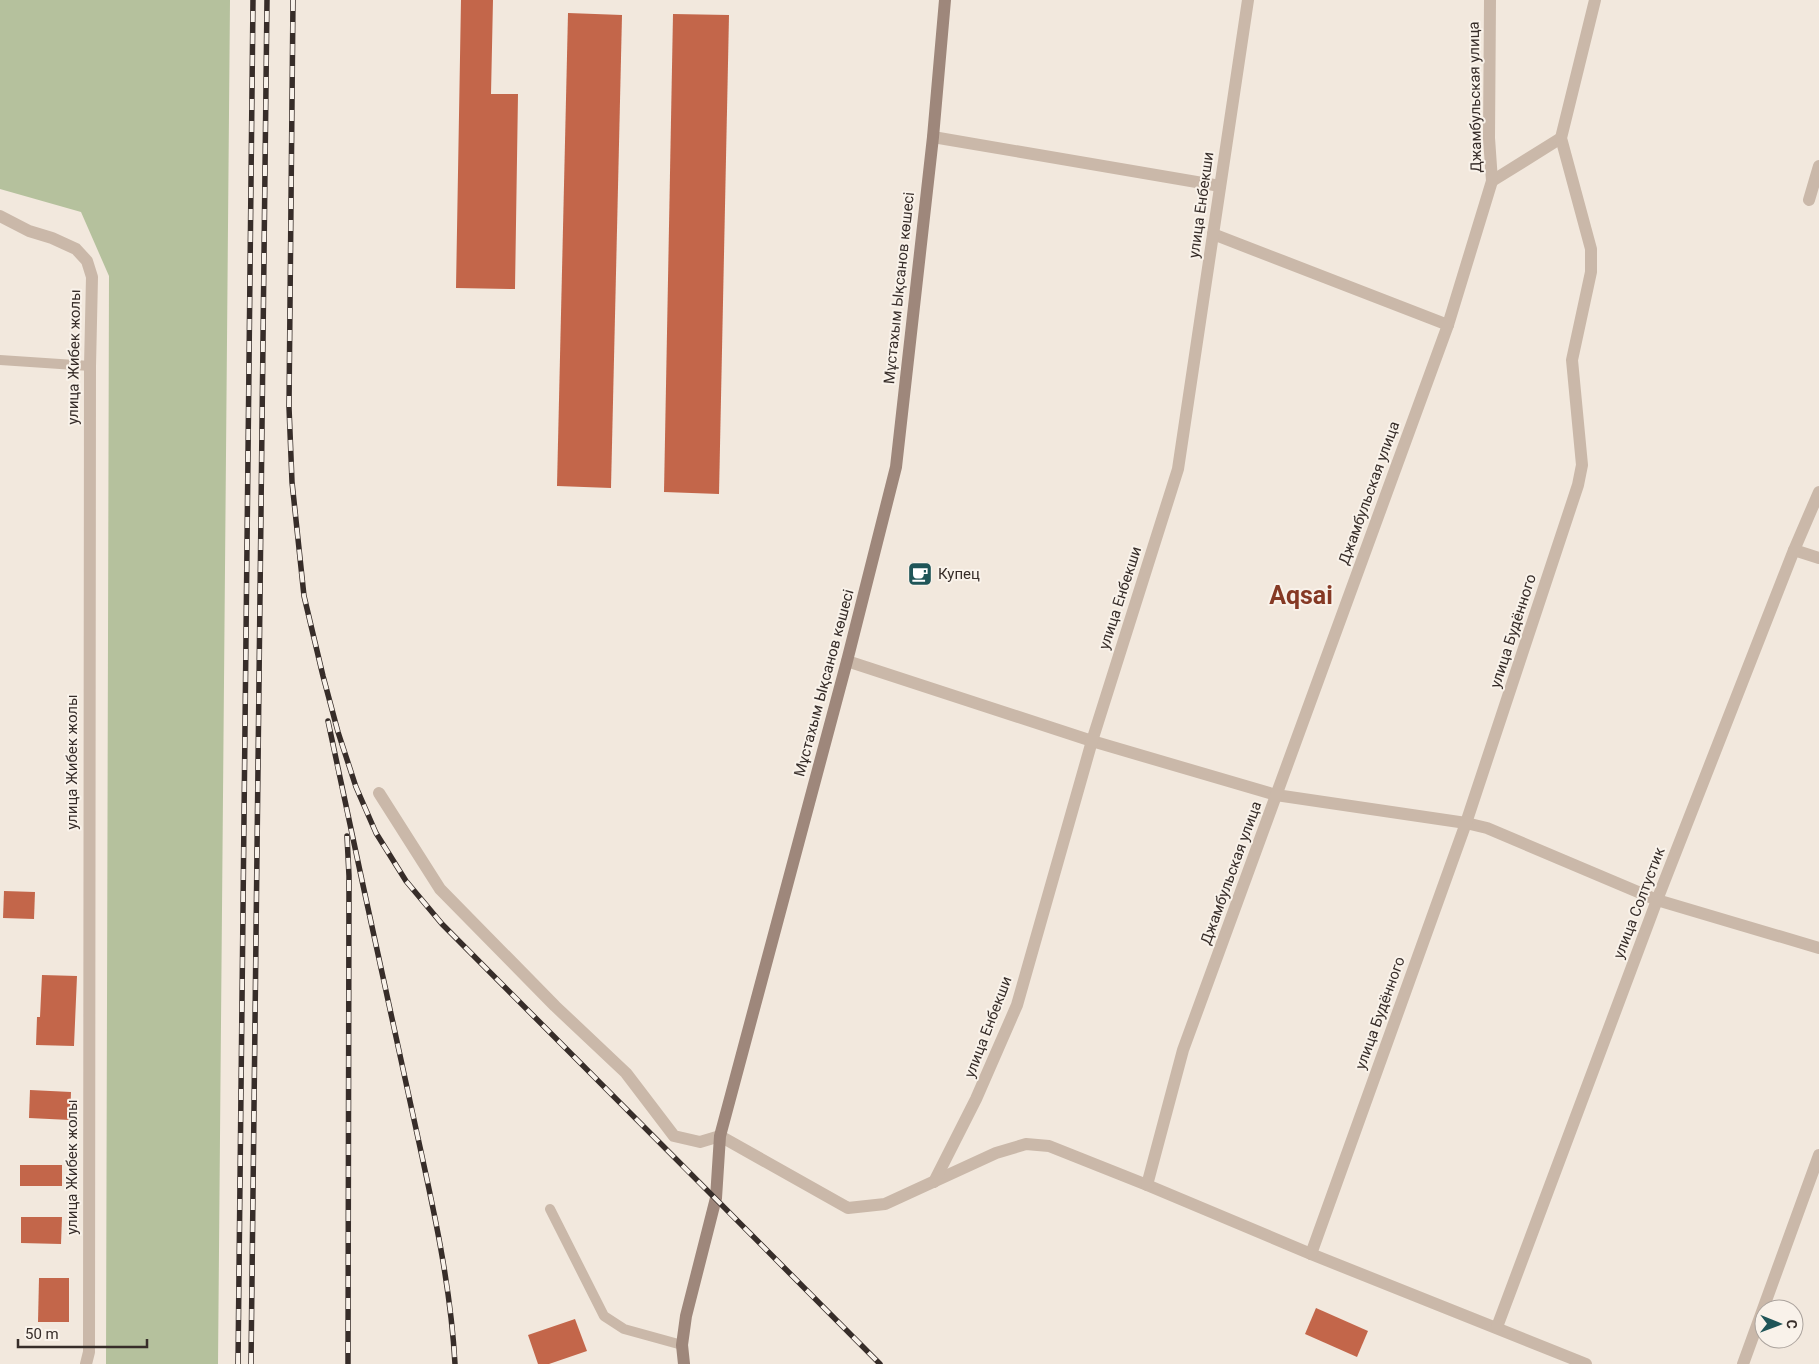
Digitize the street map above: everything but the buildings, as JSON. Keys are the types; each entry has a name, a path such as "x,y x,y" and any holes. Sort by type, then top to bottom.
{"main road":[{"name":"Мұстахым Ықсанов көшесі","path":"684,1364 682,1345 686,1316 716,1198 720,1136 847,661 896,467 933,137 945,0"}],"street":[{"name":"улица Енбекши","path":"934,1182 976,1099 1017,1004 1092,741 1178,469 1248,0"},
{"name":"Джамбульская улица","path":"1147,1184 1183,1050 1448,325 1492,181 1489,138 1490,0"},
{"name":"улица Будённого","path":"1311,1254 1466,823 1578,485 1582,465 1572,360 1591,272 1591,249 1561,138 1596,0"},
{"path":"933,137 1220,186"},
{"path":"1492,181 1561,138"},
{"path":"1809,200 1819,166"},
{"name":"улица Жибек жолы","path":"0,216 28,231 52,238 76,249 87,261 92,277 90,366 89,1352 86,1364"},
{"path":"1213,234 1448,325"},
{"name":"улица Солтустик","path":"1497,1327 1657,900 1794,550 1819,492"},
{"path":"1794,550 1819,558"},
{"path":"847,661 1092,741 1276,795 1466,823 1486,828 1657,900 1819,948"},
{"path":"379,793 440,889 554,1006 626,1073 674,1136 700,1142 720,1136 848,1208 884,1204 996,1153 1026,1144 1049,1146 1147,1184 1311,1254 1586,1364"},
{"path":"1743,1364 1819,1155"}],"lane":[{"path":"0,360 90,366"},
{"path":"550,1209 604,1316 624,1329 682,1345"}],"green space":[{"path":"0,0 230,0 218,1364 106,1364 109,276 81,212 0,189"}],"railway":[{"path":"238,1364 253,0"},
{"path":"251,1364 267,0"},
{"path":"293,0 289,407 292,482 304,596 338,732 356,787 376,833 406,881 442,924 880,1364"},
{"path":"328,721 437,1227 448,1295 455,1364"},
{"path":"347,836 349,876 348,1364"}],"place":[{"name":"Купец","path":"920,574"}],"district":[{"name":"Aqsai","path":"1301,595"}]}
